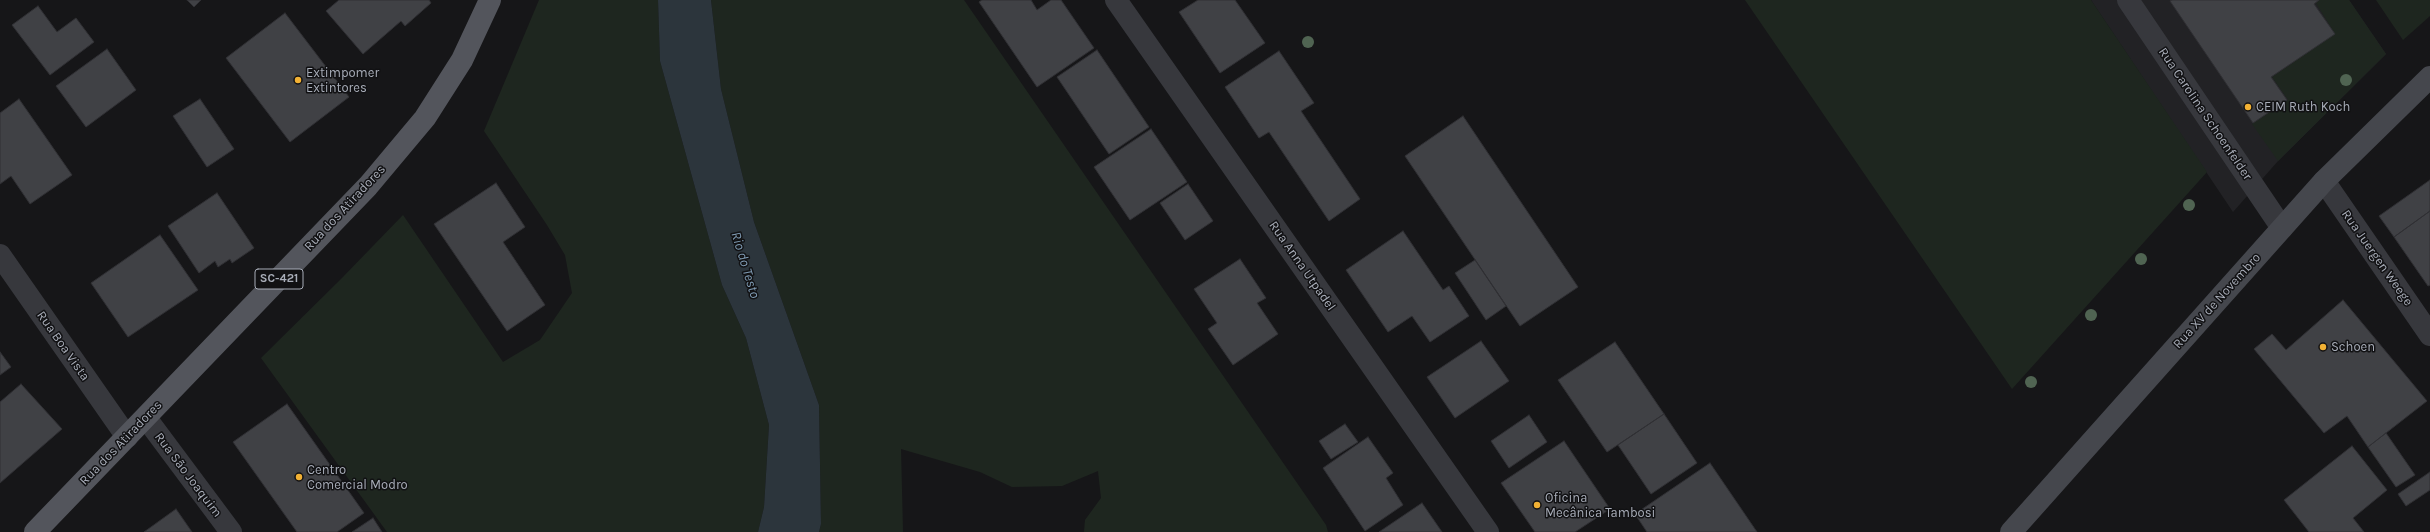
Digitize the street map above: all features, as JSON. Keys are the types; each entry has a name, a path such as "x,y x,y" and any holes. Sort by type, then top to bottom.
{"main road":[{"name":"Rua dos Atiradores","path":"35,532 368,186 425,118 462,60 490,0"},
{"name":"Rua XV de Novembro","path":"2011,532 2324,181 2430,77"}],"street":[{"name":"Rua Anna Utpadel","path":"1116,0 1488,532"},
{"name":"Rua Carolina Schoenfelder","path":"2128,0 2282,228"},
{"name":"Rua Juergen Weege","path":"2324,181 2430,335"},
{"name":"Rua Boa Vista","path":"0,255 127,437"},
{"name":"Rua São Joaquim","path":"146,418 231,532"}],"shaded area":[{"path":"539,0 658,0 660,61 722,285 746,338 769,425 764,507 758,532 387,532 261,358 403,215 503,362 540,340 572,293 565,255 547,225 484,131"},
{"path":"711,0 964,0 1326,525 1328,532 1084,532 1085,520 1101,498 1098,471 1062,486 1012,487 980,472 901,449 903,532 819,532 821,524 819,405 754,222 721,89"},
{"path":"1745,0 2091,0 2207,172 2012,389"},
{"name":"CEIM Ruth Koch","path":"2091,0 2349,0 2386,54 2278,161 2233,212"},
{"path":"2320,0 2349,0 2386,54 2278,161 2252,124 2288,100 2272,77 2335,34 2316,3"},
{"path":"2376,0 2430,0 2430,16 2403,40"}],"water":[{"name":"Rio do Testo","path":"658,0 711,0 721,89 754,222 819,405 821,524 819,532 758,532 764,507 769,425 746,338 722,285 660,61"}],"building":[{"path":"187,0 201,0 194,7"},
{"path":"339,0 429,0 431,3 405,26 401,21 363,54 326,11"},
{"path":"982,0 1031,0 1037,10 1051,0 1061,0 1094,48 1037,87 979,2"},
{"path":"1198,0 1235,0 1265,43 1220,73 1179,12"},
{"path":"2319,0 2314,4 2335,34 2271,77 2287,100 2253,123 2170,1"},
{"path":"38,6 57,32 76,18 94,42 50,75 12,25"},
{"path":"285,13 349,97 290,142 226,58"},
{"path":"107,49 136,90 86,127 56,86"},
{"path":"1097,50 1149,127 1109,154 1057,77"},
{"path":"1279,51 1314,103 1301,111 1360,199 1329,221 1269,132 1259,138 1225,87"},
{"path":"19,99 72,175 30,204 11,176 0,184 0,113"},
{"path":"200,99 234,149 207,167 173,116"},
{"path":"1463,116 1578,287 1520,326 1405,156"},
{"path":"1151,129 1187,182 1130,220 1094,167"},
{"path":"2430,180 2430,211 2394,237 2379,216"},
{"path":"496,183 525,227 503,242 545,305 507,331 434,224"},
{"path":"1188,184 1213,221 1185,240 1160,203"},
{"path":"217,193 254,248 232,263 230,259 218,267 215,261 199,273 168,226"},
{"path":"2430,211 2430,285 2428,286 2394,237"},
{"path":"1403,231 1443,290 1449,286 1469,316 1430,342 1412,316 1388,332 1346,270"},
{"path":"160,235 198,290 128,337 91,283"},
{"path":"1240,259 1266,298 1257,303 1278,334 1233,365 1208,329 1217,323 1194,289"},
{"path":"1475,260 1506,306 1486,320 1455,273"},
{"path":"2343,300 2427,401 2368,447 2347,416 2324,433 2254,349 2272,334 2286,350"},
{"path":"1481,341 1509,381 1455,418 1427,377"},
{"path":"1615,342 1664,414 1607,452 1558,380"},
{"path":"0,352 11,367 0,375"},
{"path":"21,384 62,429 0,483 0,402"},
{"name":"Centro Comercial Modro","path":"287,404 364,513 337,532 297,532 233,442"},
{"path":"1664,414 1697,463 1651,494 1618,445"},
{"path":"1529,415 1547,442 1509,468 1491,441"},
{"path":"1345,424 1358,442 1331,459 1319,441"},
{"path":"2386,433 2415,475 2396,487 2368,447"},
{"path":"1368,437 1393,473 1386,478 1403,505 1365,531 1323,468"},
{"path":"1564,441 1610,509 1575,532 1535,532 1501,483"},
{"path":"2352,446 2387,490 2353,518 2364,532 2309,532 2284,500"},
{"path":"1710,463 1757,532 1647,532 1635,514"},
{"path":"2430,472 2430,490 2406,506 2398,494"},
{"path":"1422,503 1442,532 1379,532"},
{"path":"176,509 192,532 144,532"},
{"path":"373,518 382,532 352,532"}],"place":[{"name":"Extimpomer Extintores","path":"298,80"},
{"name":"CEIM Ruth Koch","path":"2248,107"},
{"name":"Schoen","path":"2323,347"},
{"name":"Centro Comercial Modro","path":"299,477"},
{"name":"Oficina Mecânica Tambosi","path":"1537,505"}]}
